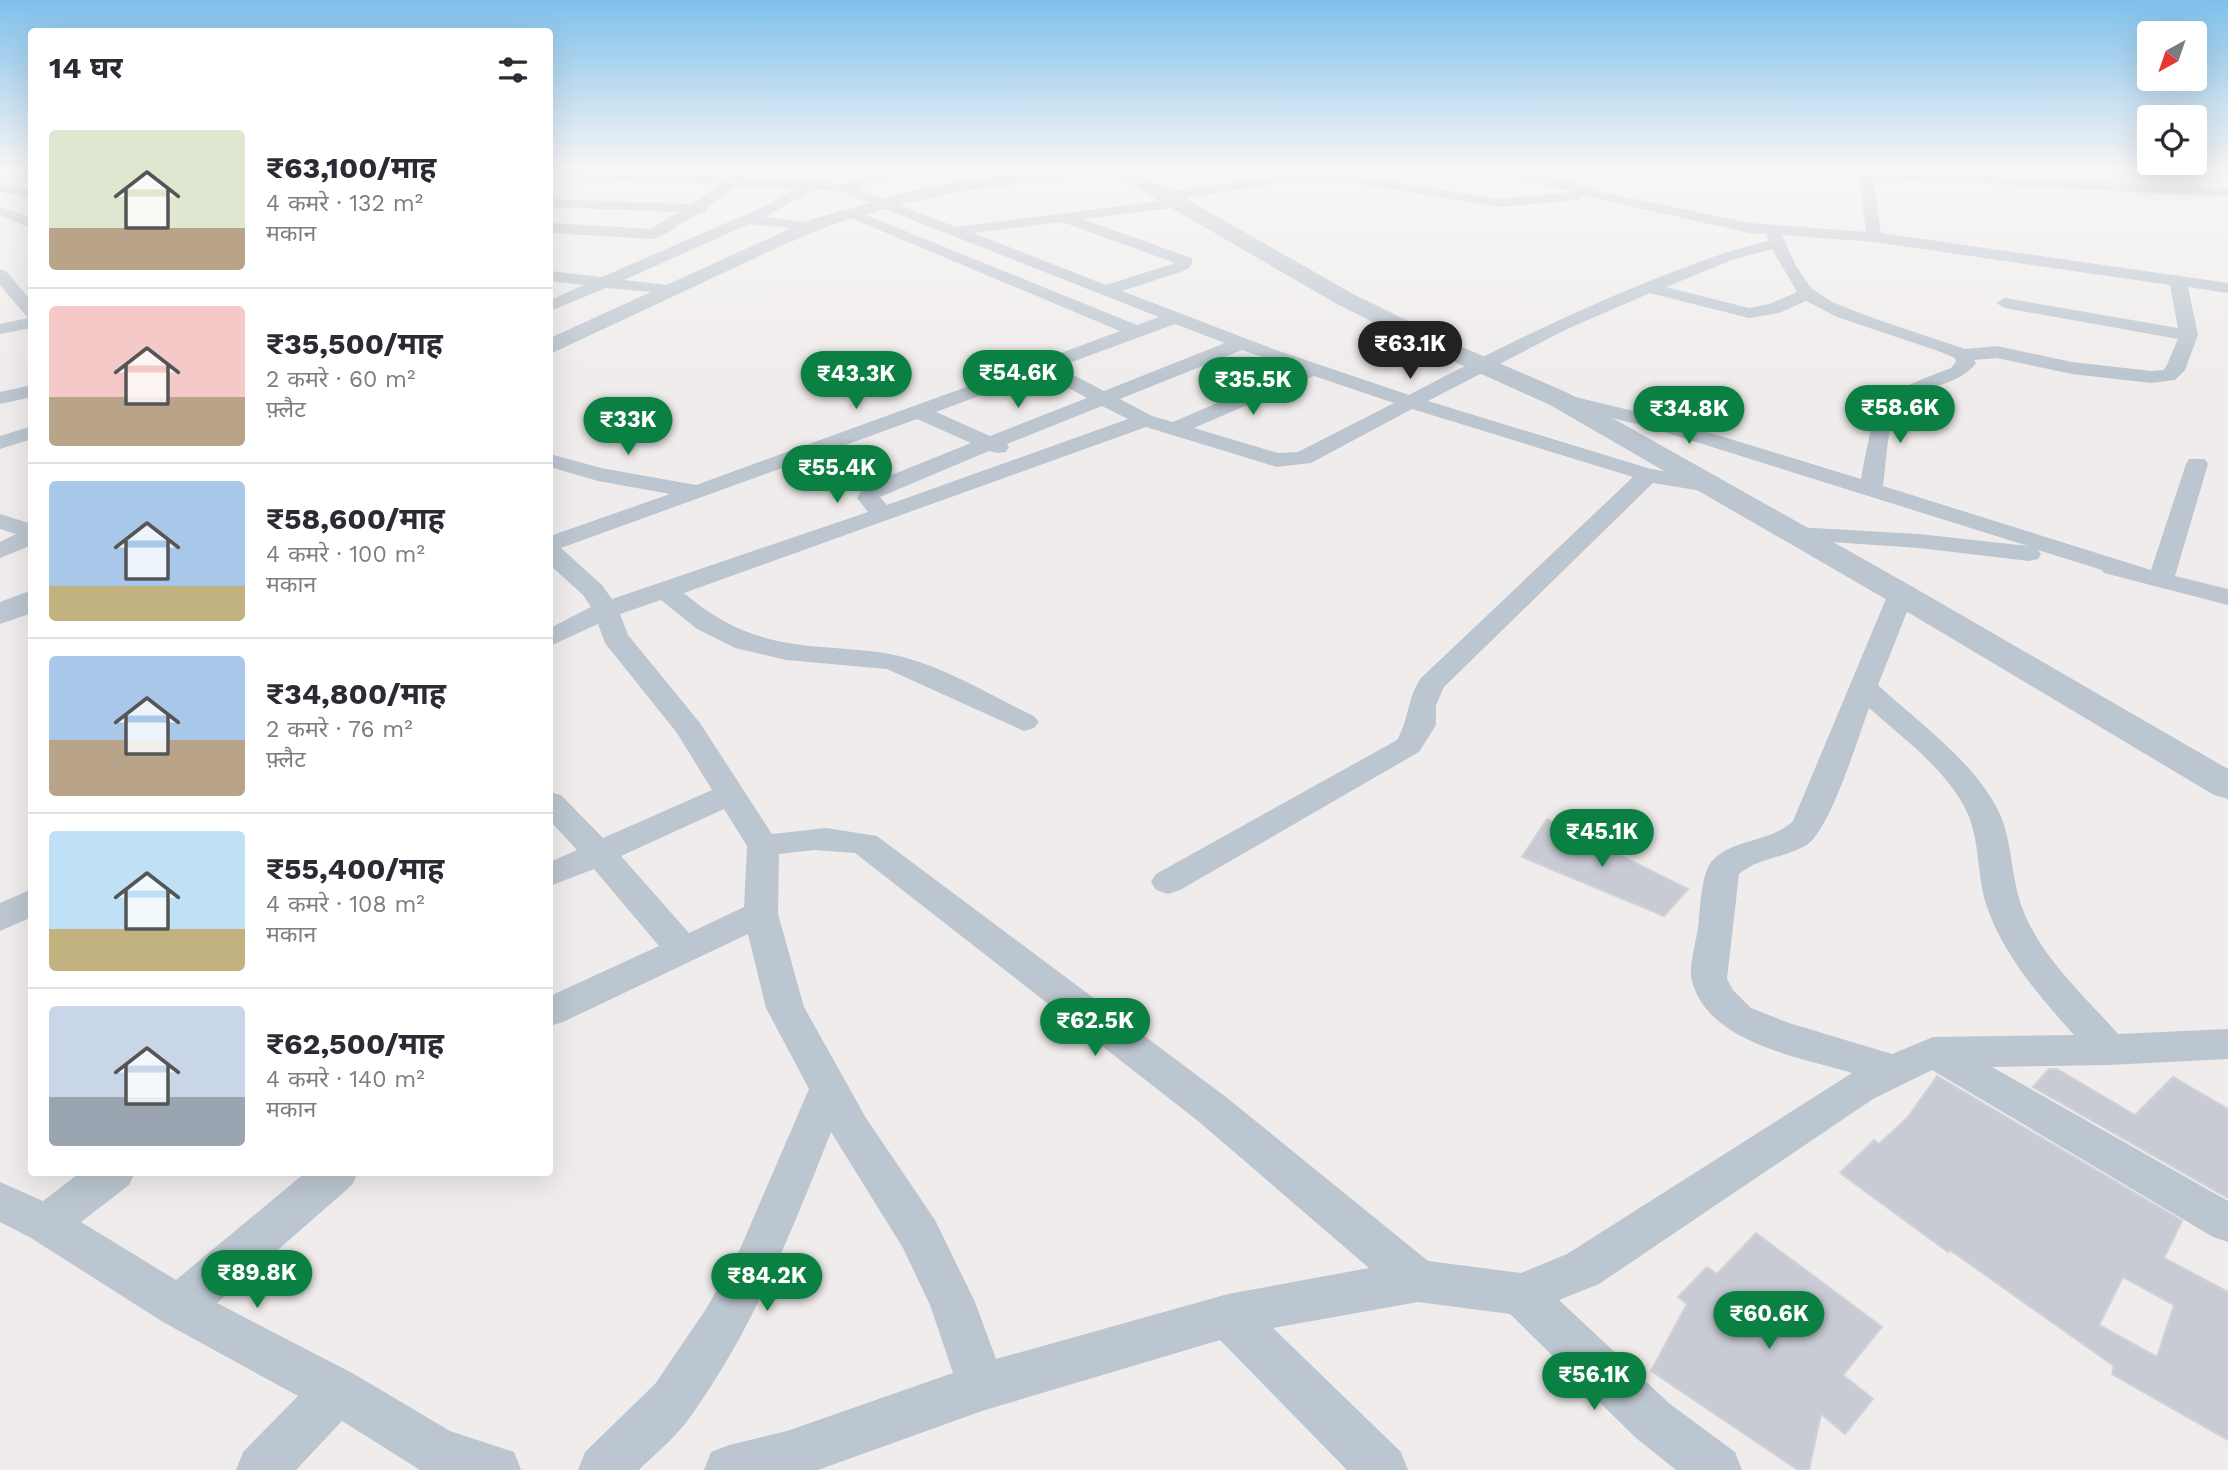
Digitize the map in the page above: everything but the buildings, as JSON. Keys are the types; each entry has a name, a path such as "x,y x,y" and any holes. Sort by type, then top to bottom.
{"street":[{"path":"553,305 704,238"},
{"path":"553,346 785,238"},
{"path":"910,238 1135,331"},
{"path":"977,238 1243,344 1313,369 1648,475 1708,485"},
{"path":"1066,303 1177,268 1185,261 1120,238"},
{"path":"1238,238 1345,299 1479,364 1559,399 1901,594 2228,786"},
{"path":"1038,365 1144,420 1277,460 1293,460 1303,458 1412,402 1479,364 1614,300 1772,238"},
{"path":"1774,238 1806,294 1826,306 1963,355 1997,352 2072,368 2151,377 2168,376 2175,370 2189,335 2178,281"},
{"path":"1878,238 2228,288"},
{"path":"553,276 670,290"},
{"path":"4,280 28,279"},
{"path":"4,280 28,308"},
{"path":"1650,288 1749,313 1773,309 1806,294"},
{"path":"2005,303 2189,335"},
{"path":"553,543 699,492 1038,365 1177,317"},
{"path":"0,329 28,324"},
{"path":"882,513 869,498 872,491 1243,344"},
{"path":"1871,488 1883,420 1889,406 1912,390 1958,372 1966,363 1963,355"},
{"path":"1177,428 1313,369"},
{"path":"0,398 28,392"},
{"path":"1559,399 1655,422 2131,571 2228,597"},
{"path":"915,411 1030,462"},
{"path":"553,636 606,610 1144,420"},
{"path":"0,430 28,435"},
{"path":"0,443 28,435"},
{"path":"553,463 699,492"},
{"path":"2161,579 2197,464"},
{"path":"1168,882 1408,746 1421,725 1422,705 1431,684 1648,475"},
{"path":"0,521 28,532"},
{"path":"1796,534 1990,548 2131,571"},
{"path":"0,551 28,536"},
{"path":"553,555 593,590 606,610 615,637 690,729 763,846 761,914 786,1008 851,1130 919,1234 952,1302 982,1387"},
{"path":"665,590 695,618 724,636 762,648 871,657 902,665 1024,722"},
{"path":"1901,594 1807,826 1798,838 1733,859 1723,869 1709,979 1718,999 1738,1018 1779,1035 1914,1061 2228,1044"},
{"path":"0,614 28,602"},
{"path":"1864,687 1957,777 1982,808 1993,840 2005,908 2022,942 2109,1050"},
{"path":"553,874 729,794"},
{"path":"553,805 599,853 683,950"},
{"path":"763,846 809,838 837,838 864,844 1212,1109 1418,1281"},
{"path":"0,919 28,903"},
{"path":"553,1011 761,914"},
{"path":"1914,1061 2228,1223"},
{"path":"729,1470 787,1456 982,1387 1228,1316 1418,1281 1521,1294 1583,1269 1859,1088 1914,1061"},
{"path":"603,1470 672,1401 723,1325 757,1261 828,1089"},
{"path":"46,1223 109,1176"},
{"path":"179,1307 332,1176"},
{"path":"0,1201 46,1223 179,1307 337,1391 439,1453 496,1470"},
{"path":"1521,1294 1653,1421 1717,1470"},
{"path":"1228,1316 1383,1470"},
{"path":"261,1470 337,1391"}]}
